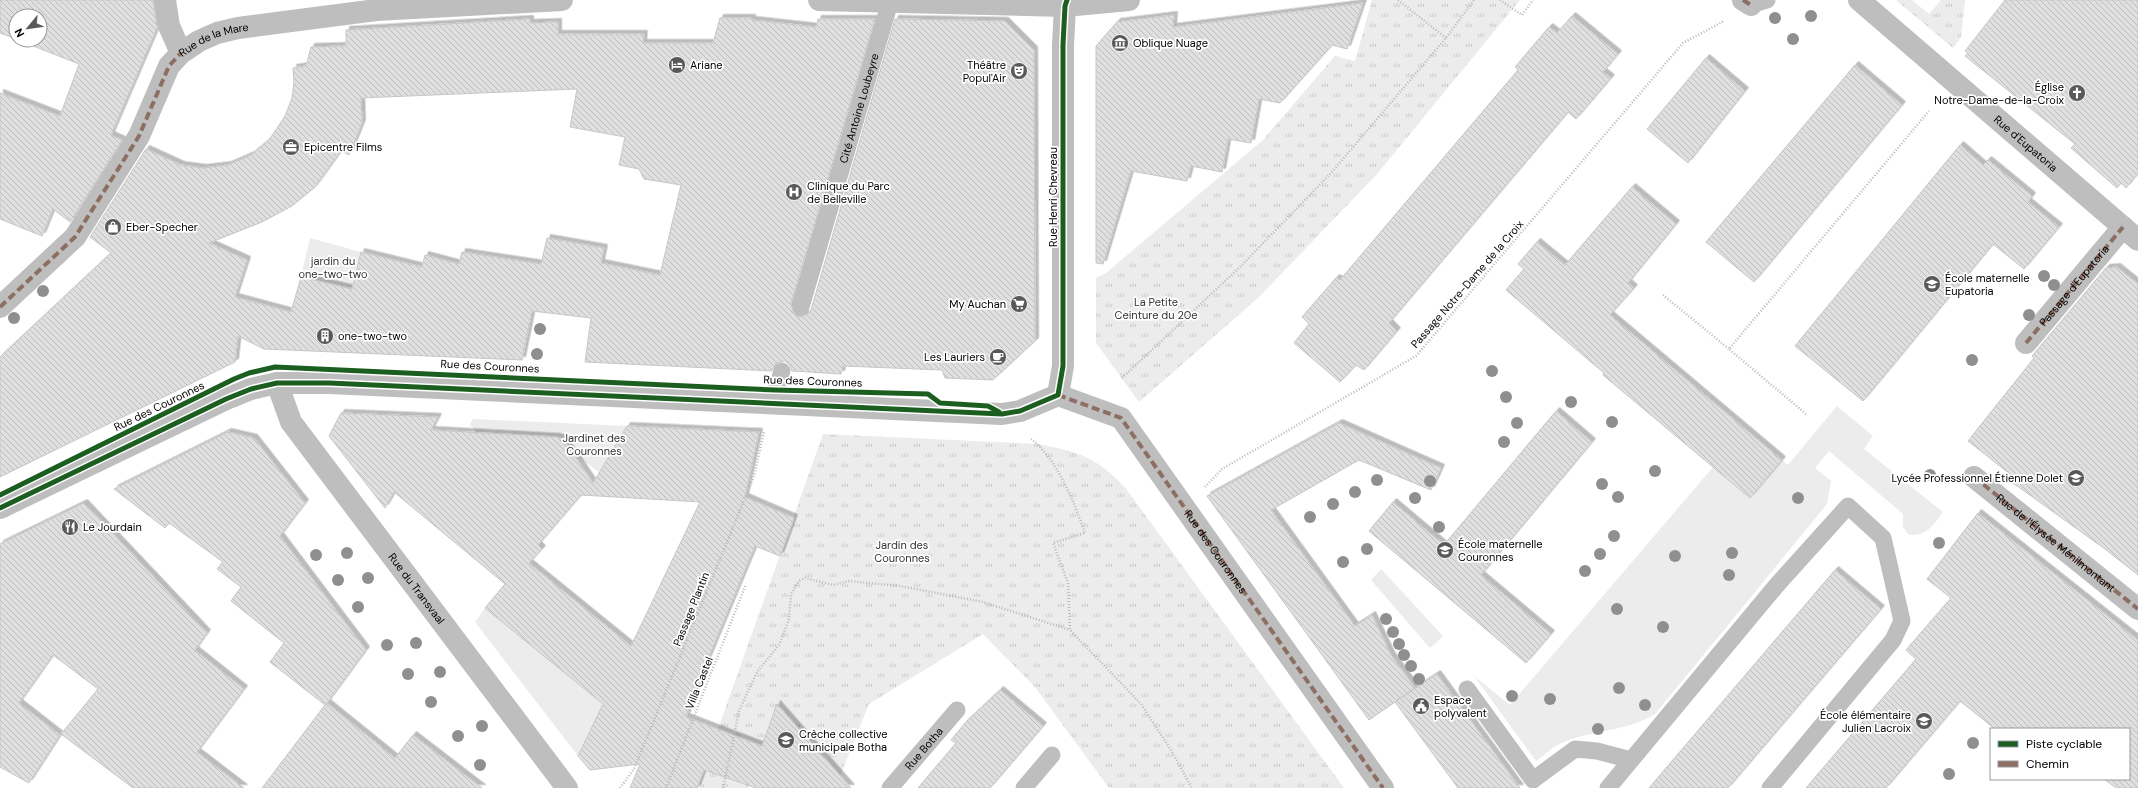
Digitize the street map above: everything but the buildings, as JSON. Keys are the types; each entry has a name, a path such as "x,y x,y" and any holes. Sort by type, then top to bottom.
{"street":[{"path":"165,0 169,26 181,53"},
{"name":"Rue de la Mare","path":"0,307 75,237 139,136 169,66 181,53 199,41 217,33 238,28 376,10 562,0"},
{"path":"819,0 1006,3 1129,0"},
{"name":"Rue d'Eupatoria","path":"1859,0 2131,233"},
{"name":"Rue Henri Chevreau","path":"1058,395 1063,366 1063,45 1065,2"},
{"name":"Passage d'Eupatoria","path":"2026,343 2131,233"},
{"name":"Rue des Couronnes","path":"0,508 226,398 251,389 277,383 329,383 1002,414 1020,410 1058,395 1121,418 1384,788"},
{"name":"Rue du Transvaal","path":"277,383 290,422 567,788"},
{"name":"Rue de l’Élysée Ménilmontant","path":"1974,477 2138,609"}],"lane":[{"name":"Cité Antoine Loubeyre","path":"801,307 890,2"},
{"path":"772,403 782,371"},
{"path":"1608,788 1776,586 1848,506 1883,538 1902,621 1893,640 1770,788"},
{"path":"1467,689 1533,780 1575,749 1597,751 1631,760"},
{"name":"Rue Botha","path":"890,788 957,710"},
{"path":"1024,788 1052,755"}],"path":[{"path":"1398,0 1446,38"},
{"path":"1122,378 1240,267 1331,173 1446,38 1474,0"},
{"path":"1500,0 1522,15 1533,0"},
{"path":"1729,349 1929,111"},
{"path":"1664,295 1806,414"},
{"path":"1037,444 1053,465 1076,507 1084,533 1053,543 1068,583 1070,630"},
{"path":"722,788 739,711 757,672 779,645 789,619 791,594 799,581 805,578 833,585 850,581 900,586 983,602 1070,630 1141,704 1171,750 1192,788"}],"green space":[{"name":"La Petite Ceinture du 20e","path":"1372,0 1520,0 1377,174 1259,297 1139,402 1096,343 1096,278 1106,273 1263,140 1335,56 1355,61"},
{"path":"1896,0 1912,0 1929,14 1941,0 1965,0 1961,37 1953,48"},
{"name":"jardin du one-two-two","path":"310,238 361,252 353,283 371,305 312,280 301,277"},
{"path":"1837,406 1873,436 1864,449 1943,512 1936,521 1925,532 1909,535 1903,527 1903,514 1829,451 1815,468 1831,481 1827,504 1655,714 1633,724 1560,743 1536,761 1474,676 1510,705 1713,467 1750,498 1782,460 1788,465"},
{"name":"Jardinet des Couronnes","path":"473,419 627,426 599,472 572,453 563,439 476,432 470,424"},
{"name":"Jardin des Couronnes","path":"823,434 1037,444 1076,453 1097,463 1117,479 1127,490 1344,788 1109,788 1035,687 983,634 869,704 840,776 777,704 748,788 697,788"},
{"path":"1381,569 1443,636 1430,648 1371,580"},
{"path":"485,608 630,646 578,756 475,622"}],"marked path":[{"path":"1743,0 1751,5"},
{"path":"0,307 75,237 139,136 169,66 181,53"},
{"path":"2026,343 2123,227"},
{"path":"1058,395 1121,418 1383,788"},
{"path":"1974,477 2138,609"}],"cycle path":[{"path":"0,508 226,399 251,389 277,383 329,383 1002,414 1020,411 1058,395 1063,366 1063,45 1065,6 1067,0"},
{"path":"0,495 234,379 249,373 275,367 775,390 928,394 940,403 988,406 999,412"}],"place":[{"name":"Oblique Nuage","path":"1120,43"},
{"name":"Ariane","path":"677,65"},
{"name":"Théâtre Popul'Air","path":"1019,71"},
{"name":"Église Notre-Dame-de-la-Croix","path":"2077,93"},
{"name":"Epicentre Films","path":"291,147"},
{"name":"Clinique du Parc de Belleville","path":"794,192"},
{"name":"Eber-Specher","path":"113,227"},
{"name":"École maternelle Eupatoria","path":"1932,284"},
{"name":"My Auchan","path":"1019,304"},
{"name":"one-two-two","path":"325,336"},
{"name":"Les Lauriers","path":"998,357"},
{"name":"Lycée Professionnel Étienne Dolet","path":"2076,478"},
{"name":"Le Jourdain","path":"70,527"},
{"name":"École maternelle Couronnes","path":"1445,550"},
{"name":"Espace polyvalent","path":"1421,706"},
{"name":"École élémentaire Julien Lacroix","path":"1924,721"},
{"name":"Crèche collective municipale Botha","path":"786,740"}]}
